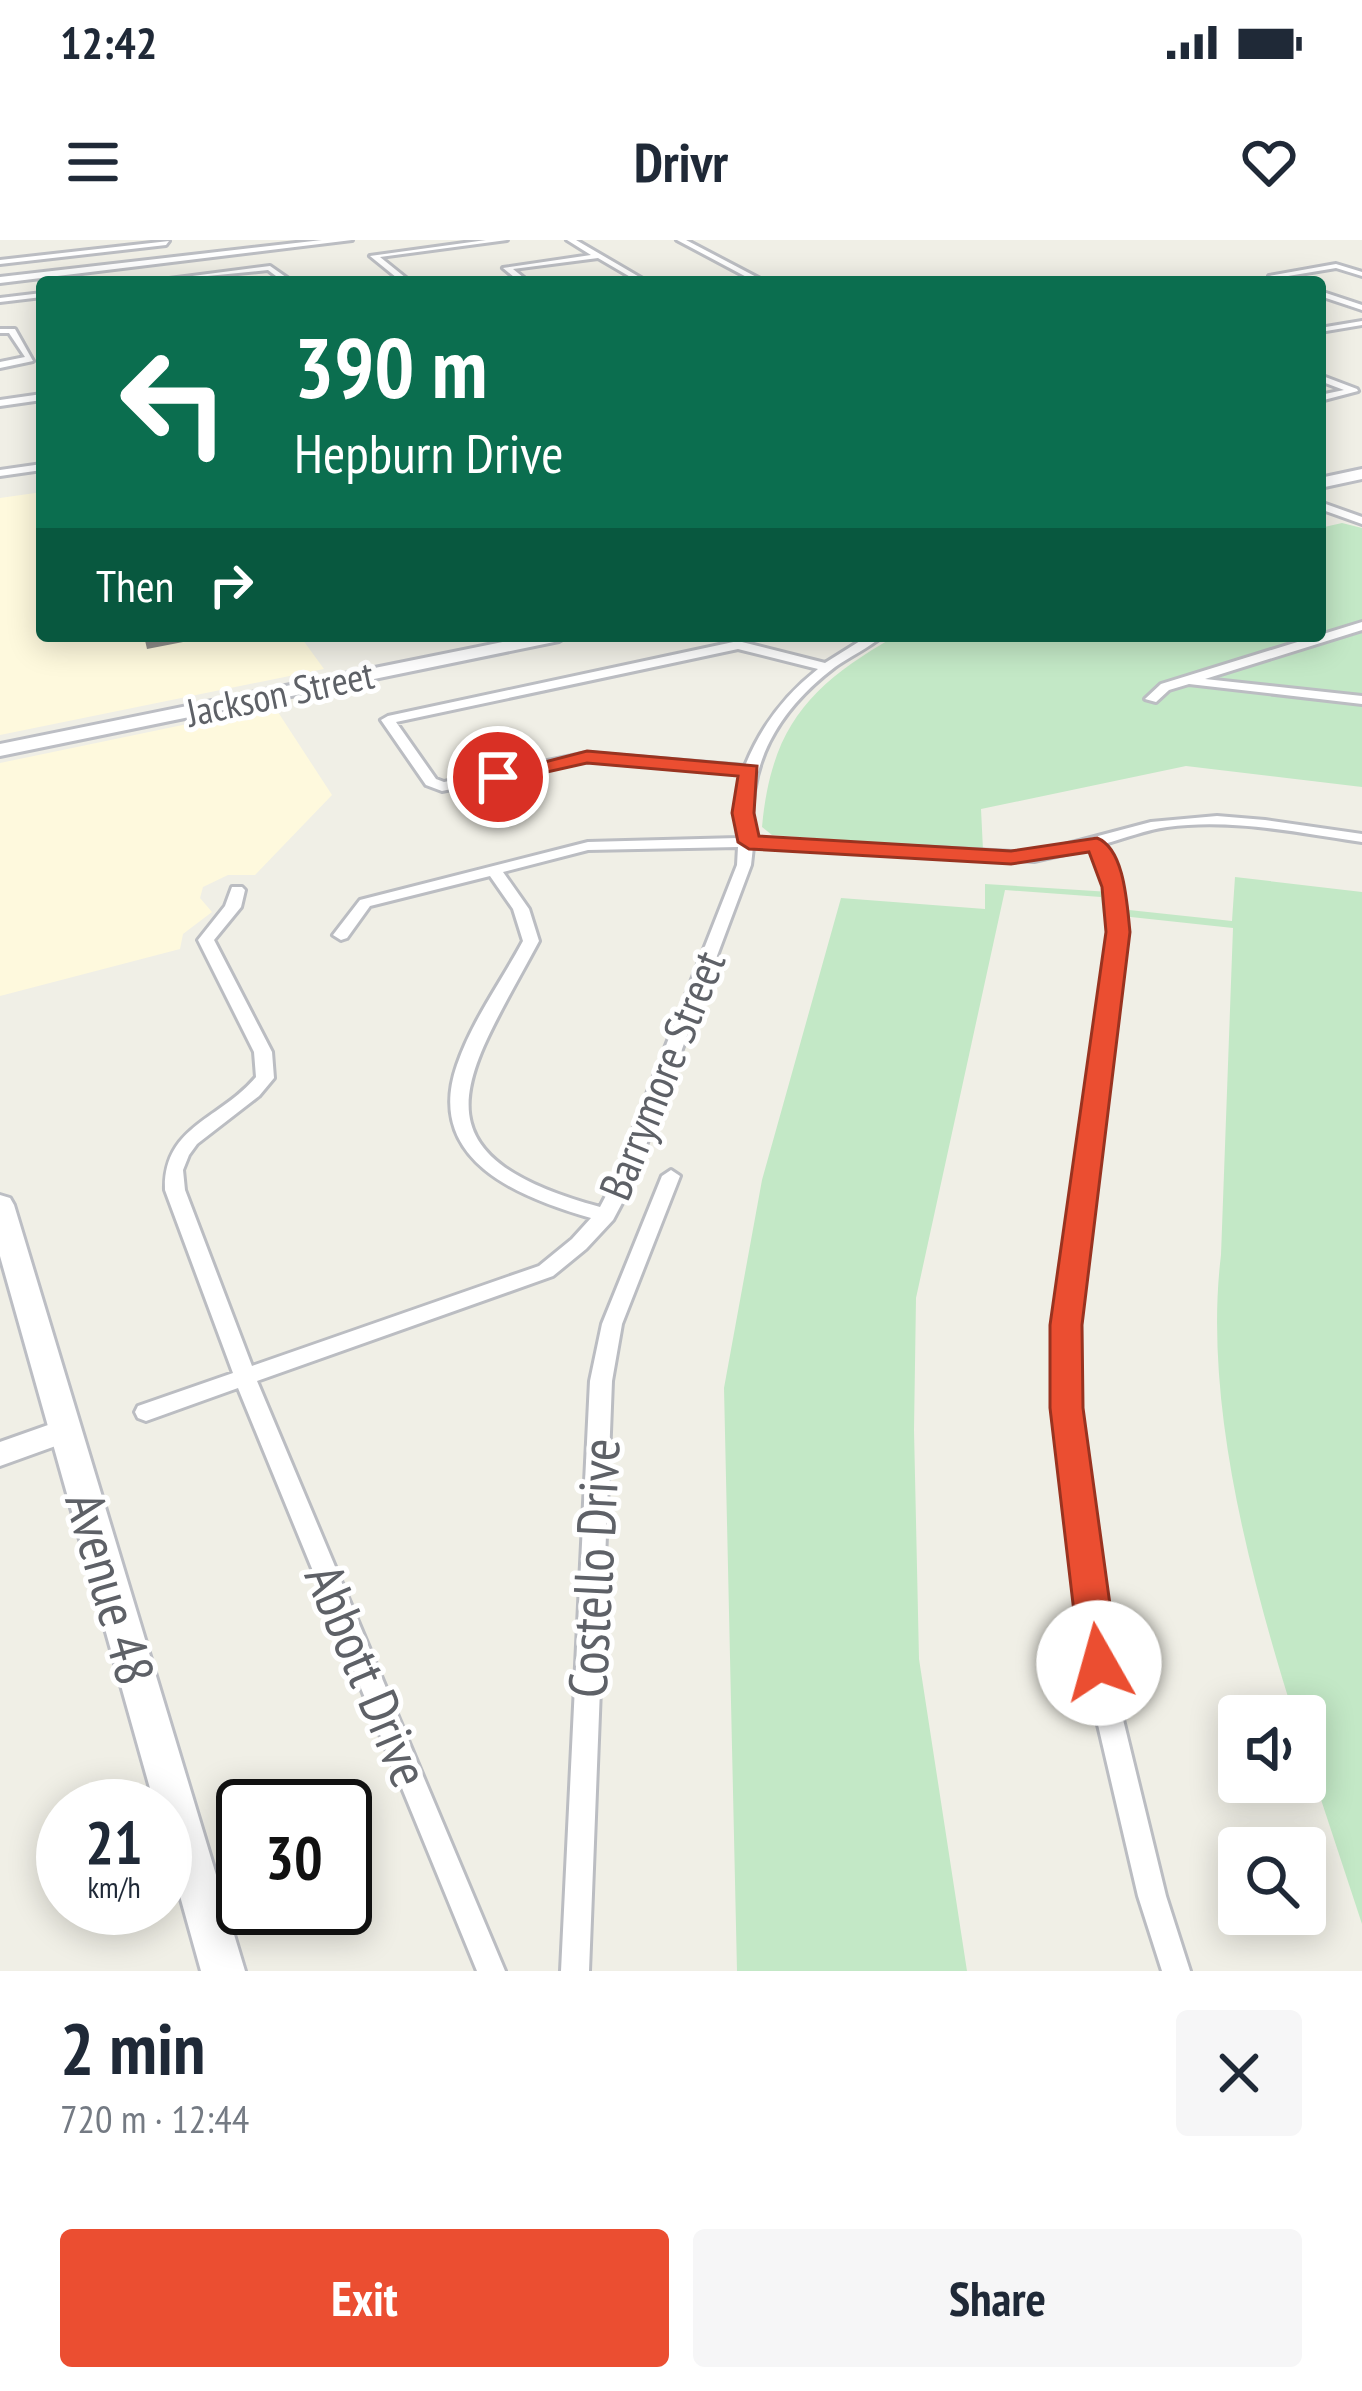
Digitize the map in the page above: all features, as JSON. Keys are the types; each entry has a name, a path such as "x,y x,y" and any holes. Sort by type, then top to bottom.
{"main road":[{"path":"1326,482 1362,474"},
{"name":"Jackson Street","path":"0,750 530,642"},
{"name":"Avenue 48","path":"0,1205 223,1971"}],"street":[{"path":"57,240 68,254"},
{"path":"0,280 347,240"},
{"path":"400,276 374,256 503,240"},
{"path":"571,240 633,276"},
{"path":"681,240 750,276"},
{"path":"0,262 165,242 184,259"},
{"path":"517,276 506,268 598,256"},
{"path":"1273,276 1362,262"},
{"path":"1336,266 1362,274"},
{"path":"201,276 270,268 281,276"},
{"path":"22,277 36,294"},
{"path":"0,300 36,295"},
{"path":"1326,295 1362,308"},
{"path":"1326,329 1362,323"},
{"path":"0,365 28,361 5,331"},
{"path":"1326,380 1358,393"},
{"path":"1326,397 1358,393"},
{"path":"0,403 36,399"},
{"path":"0,473 36,468"},
{"path":"1326,502 1358,517"},
{"path":"1326,521 1358,517"},
{"path":"1326,637 1362,626"},
{"name":"Barrymore Street","path":"146,1412 547,1271 580,1246 606,1215 749,842 743,813 750,770 773,722 826,667 867,642"},
{"path":"1151,699 1186,680 1310,642"},
{"path":"750,770 587,757 442,787 431,782 388,720 738,645 826,667"},
{"path":"1186,680 1362,700"},
{"path":"341,935 365,903 588,846 749,842 1011,857 1097,844 1144,828 1212,820 1362,838"},
{"path":"1097,844 1113,887 1118,932 1067,1311 1067,1408 1106,1699 1152,1896 1177,1971"},
{"path":"493,869 521,909 531,941 462,1075 459,1110 464,1131 476,1151 509,1180 555,1202 606,1215"},
{"name":"Abbott Drive","path":"237,890 232,908 206,940 263,1052 265,1078 241,1106 191,1138 171,1175 246,1378 491,1971"},
{"name":"Costello Drive","path":"575,1971 602,1382 612,1324 671,1176"},
{"path":"0,1454 65,1431"}],"shaded area":[{"path":"36,493 36,642 304,642 324,669 0,735 0,498"},
{"path":"274,706 332,795 255,875 228,875 203,887 200,898 212,912 183,934 180,949 0,996 0,763"}],"green space":[{"path":"1342,523 1362,528 1362,787 1186,766 981,809 983,850 772,835 762,827 775,762 800,712 840,672 886,642 1326,642 1326,527"},
{"path":"1235,877 1362,892 1362,1924 1322,1803 1326,1803 1326,1695 1288,1695 1247,1547 1225,1428 1217,1311 1233,928 1103,914 1101,897 1005,890 916,1298 919,1659 967,1971 737,1971 724,1388 762,1180 841,898 985,909 985,884 1126,893 1129,910 1232,921"}],"route":[{"path":"498,777 587,757 750,770 743,800 749,842 1011,857 1056,854 1097,844 1109,870 1118,932 1066,1325 1067,1408 1099,1663"}]}
